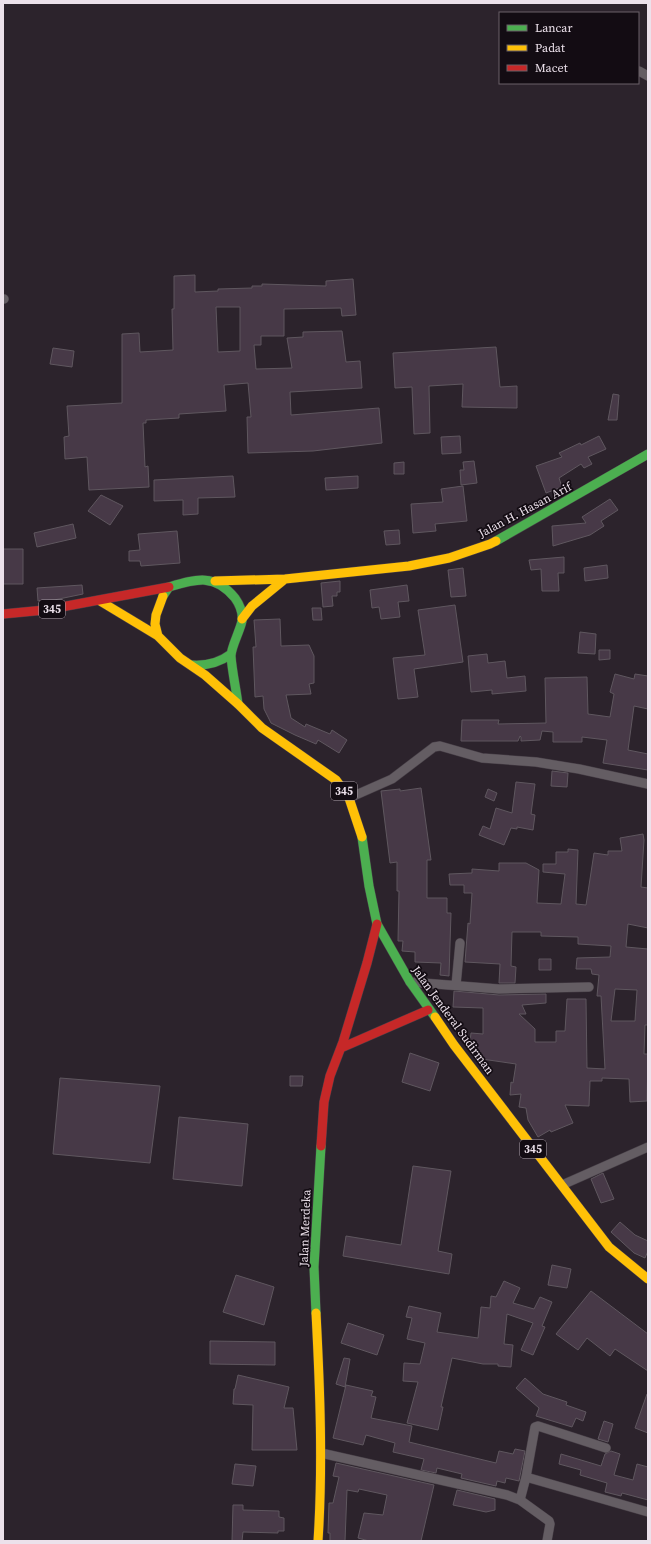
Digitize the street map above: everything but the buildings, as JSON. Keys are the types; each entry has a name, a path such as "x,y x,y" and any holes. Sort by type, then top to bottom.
{"main road":[{"name":"Jalan H. Hasan Arif","path":"215,581 285,579 409,566 449,558 490,544 648,454"},
{"path":"242,619 252,606 285,579"},
{"path":"100,601 199,580 215,581 229,591 240,605 242,619 238,636 231,654 224,660 210,666 203,667 192,665"},
{"path":"158,636 155,624 156,615 162,599 169,587"},
{"name":"345","path":"3,614 45,610 100,601 158,636 180,658 192,665"},
{"path":"231,654 238,704"},
{"name":"Jalan Jenderal Sudirman","path":"192,665 238,704 262,728 336,780 349,798 362,837 369,886 377,924 410,982 428,1010 609,1247 648,1278"},
{"name":"Jalan Merdeka","path":"318,1541 321,1496 321,1453 320,1391 314,1267 324,1102 330,1076 341,1048 367,963 377,924"},
{"path":"341,1048 428,1010"}],"street":[{"path":"640,71 648,76"},
{"path":"349,798 392,779 434,747 440,746 482,758 557,766 648,784"},
{"path":"456,985 460,943"},
{"path":"410,982 499,989 589,987"},
{"path":"562,1185 648,1147"},
{"path":"520,1500 526,1477 535,1427 538,1426 606,1448"},
{"path":"321,1453 507,1495 520,1500 549,1521 550,1524 547,1541"},
{"path":"526,1477 648,1512"}],"traffic: fast":[{"path":"496,541 648,454"},
{"path":"163,596 169,587 196,580 205,580 212,581 220,585 228,590 235,598 241,609 242,615 241,625 232,648 231,656 238,704"},
{"path":"192,665 213,663 222,660 231,654"},
{"path":"362,837 369,886 377,924 410,982 435,1017"},
{"path":"316,1313 314,1267 321,1146"}],"traffic: slow":[{"path":"215,581 285,579 409,566 449,558 496,541"},
{"path":"242,619 252,606 285,579"},
{"path":"163,596 156,615 155,624 158,636 180,658 205,675 238,704 262,728 336,780 349,798 362,837"},
{"path":"100,601 158,636"},
{"path":"435,1017 454,1045 609,1247 648,1279"},
{"path":"316,1313 320,1427 320,1512 318,1541"}],"traffic: jam":[{"path":"3,614 45,610 169,587"},
{"path":"321,1146 324,1102 330,1076 343,1042 377,924"},
{"path":"341,1048 428,1010"}]}
